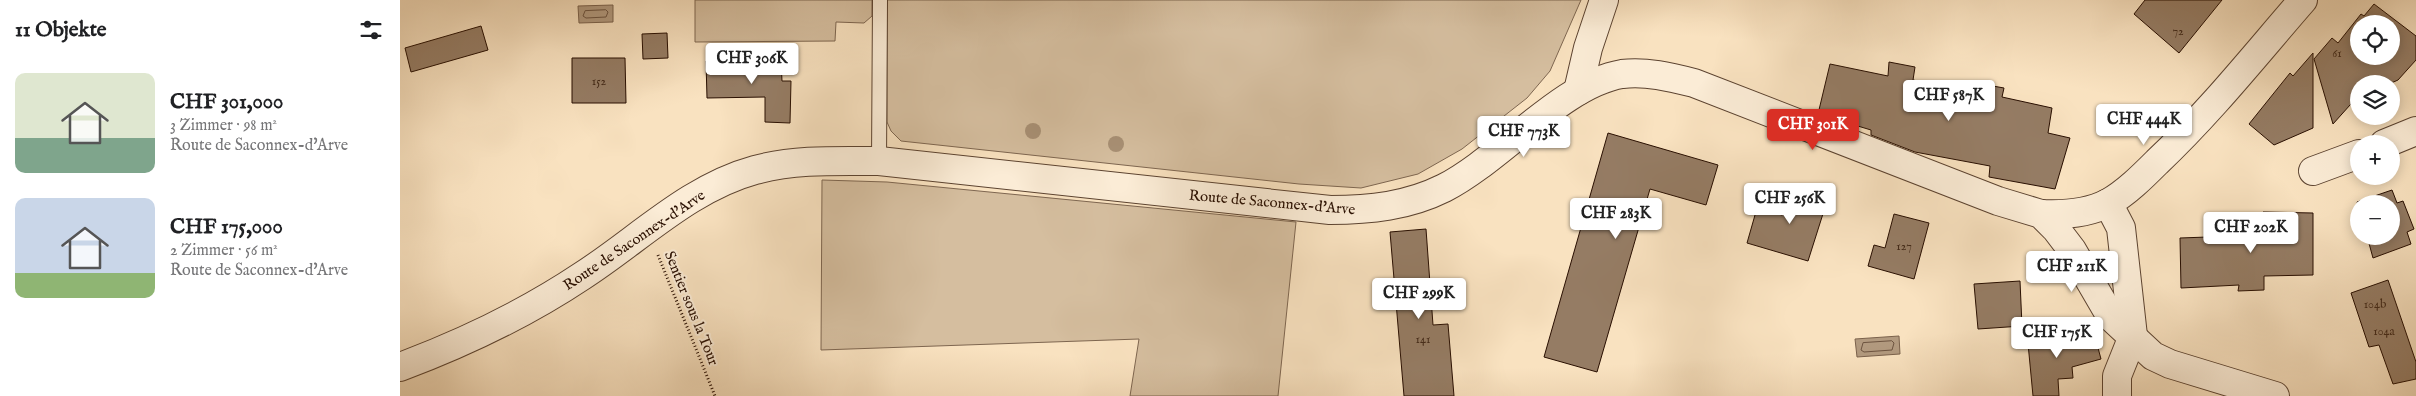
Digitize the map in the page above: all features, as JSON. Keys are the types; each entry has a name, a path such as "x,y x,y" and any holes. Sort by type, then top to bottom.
{"street":[{"path":"1578,90 1588,48 1604,0"},
{"path":"2041,214 2079,212 2108,203 2144,174 2172,147 2303,0"},
{"name":"Route de Saconnex-d'Arve","path":"400,367 446,350 502,323 580,278 648,229 707,190 755,170 807,162 879,161 1330,210 1362,210 1406,202 1445,187 1480,166 1578,90 1609,78 1638,73 1694,83 1998,201 2041,214"},
{"path":"2400,138 2416,131"},
{"path":"2313,172 2350,158"},
{"path":"2108,203 2121,228 2133,336 2117,376 2117,396"},
{"path":"2041,214 2068,245 2111,317 2133,336 2142,347 2170,364 2275,396"}],"lane":[{"path":"879,161 880,0"}],"path":[{"name":"Sentier sous la Tour","path":"648,229 715,396"}],"shaded area":[{"path":"695,0 872,0 872,16 864,23 836,22 835,41 695,42"},
{"path":"887,0 1581,0 1550,71 1527,98 1462,149 1418,174 1361,188 1299,184 901,141 891,131 887,122"},
{"path":"822,180 887,182 1296,222 1278,396 1130,396 1139,339 821,350"}],"water":[{"path":"613,5 613,22 579,23 578,6"},
{"path":"1899,336 1900,354 1857,357 1855,339"}],"building":[{"path":"2145,0 2222,0 2179,53 2134,14"},
{"path":"2374,4 2388,15 2365,15"},
{"path":"2400,24 2416,36 2416,60 2400,78 2400,75 2350,75 2350,105 2333,124 2314,59 2332,38 2338,43 2350,28 2350,65 2400,65"},
{"path":"481,26 488,50 411,72 405,48"},
{"path":"667,33 668,58 643,59 642,34"},
{"path":"2313,53 2313,128 2274,145 2249,124 2290,73 2293,76"},
{"path":"572,58 625,58 626,103 572,103"},
{"path":"781,60 782,81 791,81 790,123 765,122 765,97 707,98 706,61"},
{"path":"1889,62 1915,67 1913,80 1963,90 1965,81 2004,88 2002,97 2052,108 2048,133 2070,138 2055,189 1989,177 1990,166 1915,152 1871,135 1871,130 1818,114 1830,64 1888,76"},
{"path":"1608,133 1718,165 1706,205 1650,189 1597,372 1544,357"},
{"path":"1791,187 1828,198 1808,261 1747,243 1757,208 1782,215"},
{"path":"2392,190 2394,195 2377,195"},
{"path":"2403,201 2414,229 2407,232 2411,244 2373,258 2369,245 2400,245 2400,202"},
{"path":"2263,212 2313,213 2313,275 2264,276 2264,290 2238,291 2239,285 2181,288 2180,238 2263,235"},
{"path":"1894,214 1929,223 1914,279 1868,266 1874,245 1885,248"},
{"path":"1426,229 1433,325 1448,324 1454,396 1404,396 1390,232"},
{"path":"2388,280 2416,362 2416,379 2393,384 2379,345 2369,347 2351,293"},
{"path":"2020,281 2022,326 1978,329 1974,284"},
{"path":"2059,330 2060,342 2094,333 2101,359 2072,367 2073,378 2058,379 2059,396 2033,396 2027,333"}]}
